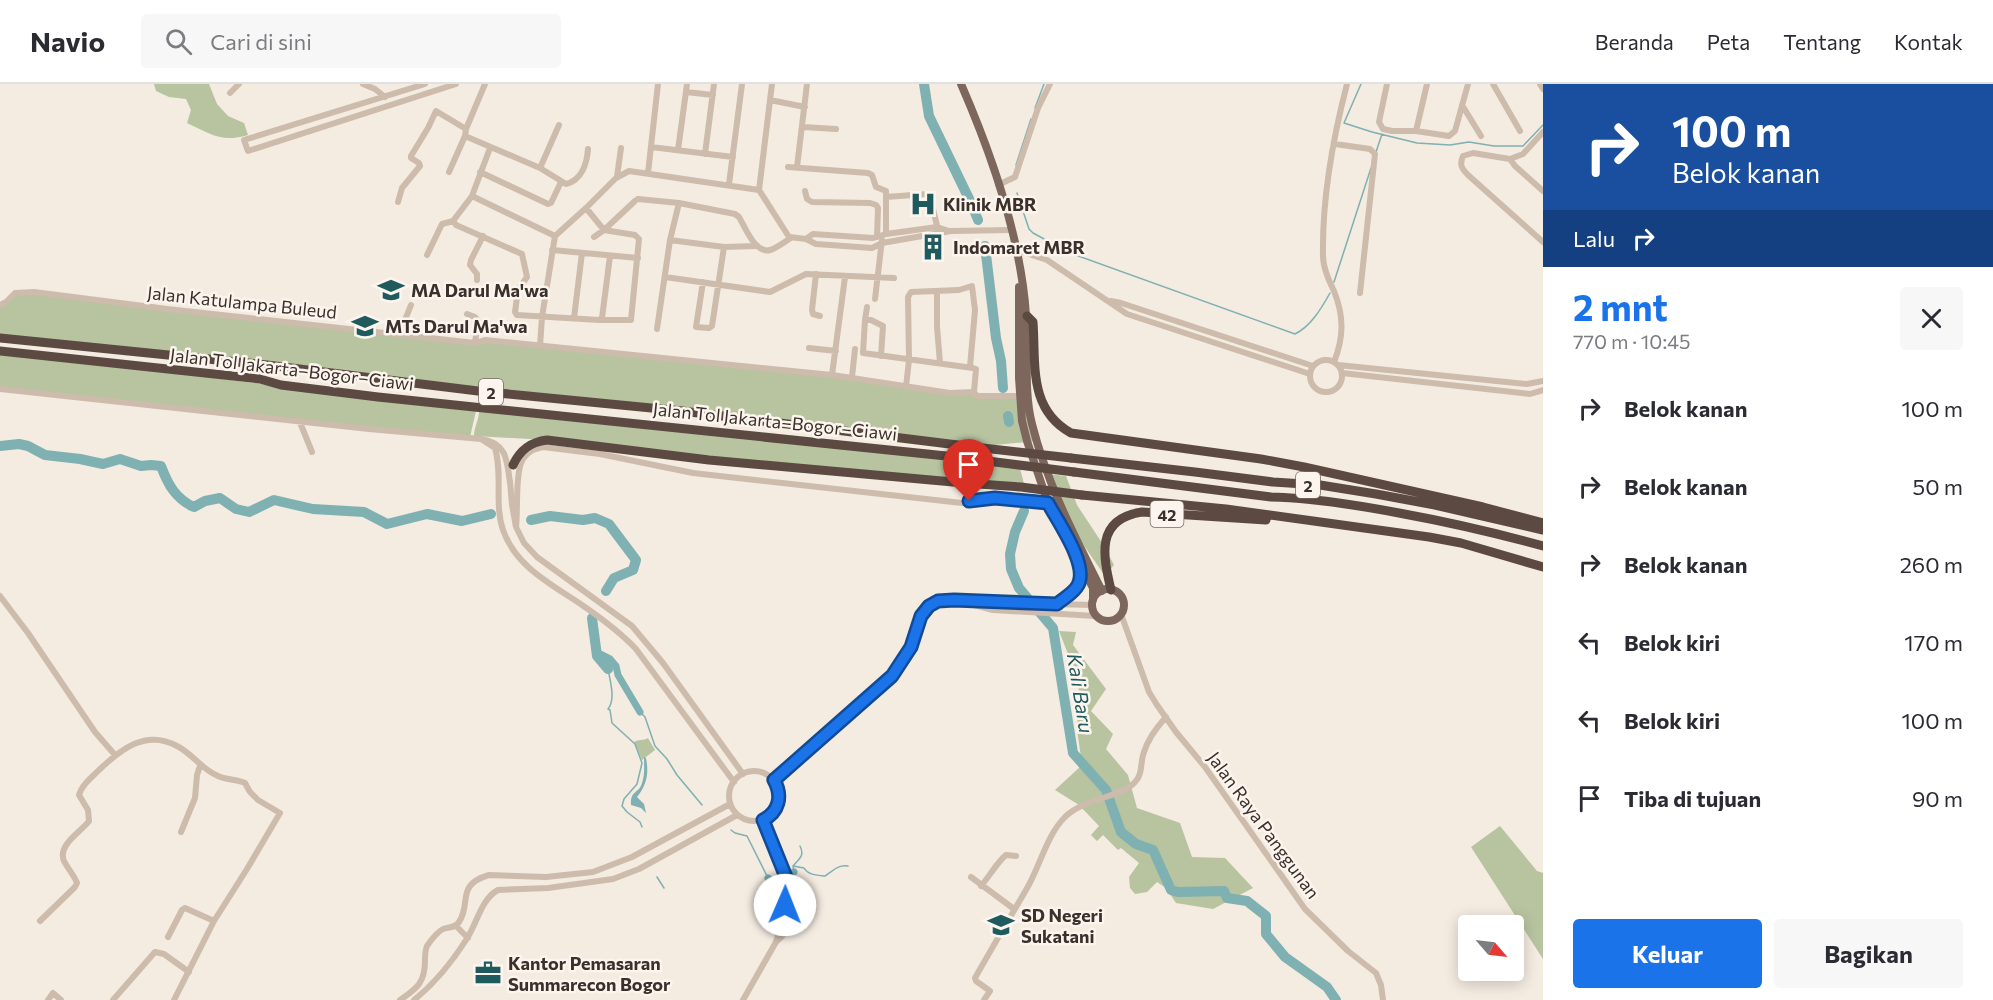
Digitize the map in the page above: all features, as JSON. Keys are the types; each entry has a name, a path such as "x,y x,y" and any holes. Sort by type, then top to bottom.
{"highway":[{"path":"1022,316 1033,322 1039,396 1047,414 1054,422 1071,433 1304,467 1483,507 1543,524"},
{"name":"Jalan Tol Jakarta–Bogor–Ciawi","path":"2,338 682,411 1273,482 1320,485 1435,505 1543,530"},
{"name":"Jalan Tol Jakarta–Bogor–Ciawi","path":"0,351 260,379 281,385 378,397 956,457 1367,507 1442,521 1543,546"},
{"name":"42","path":"513,465 518,454 526,447 547,440 709,460 1021,487 1226,509 1461,543 1543,567"},
{"name":"42","path":"1107,591 1105,544 1116,523 1129,514 1142,512 1275,520 1293,518"}],"main road":[{"path":"960,84 998,185 1008,230 1020,262 1028,397 1034,431 1050,483 1107,591"},
{"path":"1022,316 1016,396 1027,441 1048,503 1093,588 1093,602 1095,616 1110,621 1121,614 1124,604 1116,592 1107,591 1099,593 1093,602"},
{"path":"1054,604 1077,587 1081,576 1080,562"}],"street":[{"path":"230,93 239,84"},
{"path":"363,84 375,89 385,98"},
{"path":"424,84 244,140 248,151 456,84"},
{"path":"449,172 485,84"},
{"path":"648,174 658,84"},
{"path":"678,150 687,84"},
{"path":"705,154 714,84"},
{"path":"729,184 742,84"},
{"path":"772,84 759,190 791,238"},
{"path":"797,167 807,84"},
{"path":"998,185 1015,177 1038,108 1050,84"},
{"path":"1388,84 1380,116 1380,126 1392,131 1416,131 1451,136 1455,131 1468,84"},
{"path":"1416,131 1427,84"},
{"path":"1493,84 1520,131"},
{"path":"1540,84 1543,89"},
{"path":"1346,87 1330,171 1323,233 1323,260 1338,302 1343,326 1336,364 1342,373 1342,378 1338,386 1326,392 1314,387 1310,374 1313,366 1321,361 1336,364 1500,382 1527,384 1543,381"},
{"path":"686,92 713,95"},
{"path":"770,100 805,106"},
{"path":"1462,105 1481,136"},
{"path":"398,202 402,188 420,166 410,156 436,111 466,129"},
{"path":"540,168 559,125"},
{"path":"803,127 836,129"},
{"path":"1543,132 1523,154 1510,159 1468,153 1461,161 1461,167 1468,175 1543,242"},
{"path":"465,136 540,168 561,182 571,183 581,172 586,164 588,149"},
{"path":"1537,138 1543,144"},
{"path":"1335,144 1370,149 1375,154 1360,293"},
{"path":"651,147 733,156"},
{"path":"427,255 442,224 453,221 472,196 490,148"},
{"path":"616,178 621,148"},
{"path":"1510,159 1543,191"},
{"path":"788,167 868,172 872,175 876,187 886,191 875,299"},
{"path":"759,190 632,170 623,173 555,236 542,318 540,346 621,352 852,377 950,393 1016,396"},
{"path":"480,172 548,204 551,203 561,182"},
{"path":"805,191 807,199 812,202 876,205 882,238"},
{"path":"886,197 927,194 930,196 938,230"},
{"path":"472,196 555,236"},
{"path":"594,237 637,200 679,203 736,214 756,246 768,251 791,238 806,239 816,244 872,248 882,238 938,230 953,232 1008,230"},
{"path":"657,329 670,240 679,203"},
{"path":"453,221 456,225 522,254 527,277 518,290 515,314 542,318 631,320 638,237 604,230 586,208"},
{"path":"477,280 477,274 470,266 483,236"},
{"path":"670,240 724,247 756,246"},
{"path":"703,282 696,324 698,328 709,328 712,326 724,247"},
{"path":"552,250 638,258"},
{"path":"1017,250 1047,260 1127,314 1310,374"},
{"path":"574,318 582,254"},
{"path":"599,320 602,318 610,256"},
{"path":"665,277 770,292 806,274 894,278"},
{"path":"816,274 812,310 813,314 820,316"},
{"path":"832,375 845,277"},
{"path":"906,387 909,360 909,294 911,292 959,290 972,286 975,310 970,367"},
{"name":"Jalan Katulampa Buleud","path":"0,305 15,293 34,292 475,343 485,339 540,346"},
{"path":"937,292 940,363"},
{"path":"1110,301 1313,366"},
{"path":"402,335 411,305"},
{"path":"867,307 862,352 976,369 976,394"},
{"path":"467,314 478,321 475,343"},
{"path":"865,320 871,320 883,326 881,356"},
{"path":"809,348 836,351"},
{"path":"852,377 855,349"},
{"path":"1342,373 1530,394 1543,390"},
{"path":"1499,390 1500,382"},
{"path":"0,389 493,441 501,447 506,458 516,527 524,543 537,557 621,616 643,638 743,774"},
{"path":"298,420 312,452"},
{"path":"481,439 495,448 498,458 498,510 503,530 514,553 534,573 615,629 636,649 734,782"},
{"path":"516,527 519,466 527,453 543,447 600,454 693,473 962,503 995,498 1048,503"},
{"path":"510,483 513,465"},
{"path":"556,588 563,576"},
{"path":"0,596 28,633 94,732 115,755"},
{"path":"774,780 892,676 911,647 921,616 929,606 938,601 954,600 1054,604 1093,602"},
{"path":"954,600 993,610 1095,616"},
{"name":"Jalan Raya Panggunan","path":"1121,614 1149,692 1305,909 1348,951 1376,973 1381,985 1383,1000"},
{"path":"984,1000 990,991 975,978 1026,890 1051,838 1064,818 1076,808 1132,786 1141,770 1144,751 1154,732 1166,717"},
{"path":"40,921 77,883 62,854 69,842 89,821 88,810 79,795 81,790 115,755 132,743 155,740 178,746 191,755 200,766 217,776 245,783 258,800 280,813 214,921 174,1000"},
{"path":"181,832 195,798 200,766"},
{"path":"752,771 760,772 774,780 779,800 774,812 763,820 749,821 737,815 730,804 730,789 743,774 752,771"},
{"path":"400,1000 421,983 425,971 426,947 437,933 445,928 456,926 462,917 465,898 470,886 480,878 489,875 546,878 593,872 632,857 730,804"},
{"path":"414,1000 450,964 468,938 492,893 498,890 548,888 613,879 639,869 737,815"},
{"path":"763,820 786,877 792,884 798,907 795,920 788,932 776,942"},
{"path":"981,886 1000,859 1006,855 1016,856"},
{"path":"743,1000 776,942 784,917 786,877"},
{"path":"971,877 1014,909"},
{"path":"785,905 798,907"},
{"path":"168,937 185,908 214,921"},
{"path":"456,926 468,938"},
{"path":"113,1000 155,952 164,954 189,972"},
{"path":"421,983 426,989"},
{"path":"48,1000 53,993 61,1000"}],"green space":[{"path":"154,84 209,84 217,104 228,116 244,123 248,135 223,138 187,123 191,110 186,99 169,97 156,91"},
{"path":"24,292 475,343 485,340 852,377 906,387 967,392 977,396 1028,396 1037,441 974,447 0,337 0,305 12,295"},
{"path":"0,351 476,411 470,437 0,389"},
{"path":"479,411 1019,464 1025,488 547,440 474,436"},
{"path":"1048,474 1066,476 1077,505 1114,565 1105,576 1058,508"},
{"path":"1059,631 1076,632 1073,645 1106,689 1091,711 1113,734 1106,749 1128,775 1137,808 1180,823 1192,857 1225,858 1253,888 1213,909 1176,903 1166,888 1157,882 1147,892 1135,894 1130,888 1129,877 1139,863 1121,848 1118,850 1103,835 1097,841 1091,835 1099,826 1079,805 1055,790 1082,765 1077,729 1079,682"},
{"path":"648,738 655,750 642,760 634,742"},
{"path":"1500,826 1537,871 1543,873 1543,959 1524,929 1524,915 1515,915 1471,847"}],"water":[{"path":"644,757 647,763 647,774 643,788 637,797 644,804 646,813 641,808 631,805 633,794 641,786 643,780"}],"waterway":[{"name":"Kali Baru","path":"924,84 929,116 978,220"},
{"path":"1035,108 1044,84"},
{"path":"1361,84 1344,123 1417,143 1450,145 1469,142 1494,146 1523,146 1543,125"},
{"path":"1016,165 1031,119"},
{"path":"1376,152 1382,134"},
{"path":"1334,282 1371,168"},
{"path":"1017,193 1029,229 1070,253 1295,334 1311,322 1330,293"},
{"name":"Kali Baru","path":"985,246 1003,388"},
{"name":"Kali Baru","path":"1008,416 1009,422"},
{"path":"0,446 19,444 45,455 103,464 120,459 141,466 161,466 173,491 194,507 205,501 220,498 236,509 249,512 274,500 313,509 364,512 387,524 427,514 462,521 491,514"},
{"name":"Kali Baru","path":"1024,511 1015,532 1010,554 1011,569 1019,588 1053,628 1073,753 1106,790 1121,832 1136,844 1153,850 1171,890 1178,892 1224,891 1227,898 1247,901 1266,916 1266,934 1285,957 1327,987 1336,1000"},
{"path":"531,520 550,516 583,520 595,518 609,524 636,560 633,570 614,578 606,591"},
{"path":"592,618 597,656 608,669"},
{"path":"596,652 610,659 616,666 618,675 640,712"},
{"path":"608,669 612,695 608,709 612,723 635,744 642,763 637,784 624,799 622,806 640,822 642,827"},
{"path":"640,712 645,717 655,746 702,805"},
{"path":"731,830 747,836 768,878"},
{"path":"793,866 802,855 800,846"},
{"path":"794,872 793,866 825,876 838,867 848,866"},
{"path":"768,878 773,882 794,872"},
{"path":"657,877 664,888"}],"place":[{"name":"Klinik MBR","path":"923,204"},
{"name":"Indomaret MBR","path":"933,247"},
{"name":"MA Darul Ma'wa","path":"391,290"},
{"name":"MTs Darul Ma'wa","path":"365,326"},
{"name":"SD Negeri Sukatani","path":"1001,925"},
{"name":"Kantor Pemasaran Summarecon Bogor","path":"488,973"}],"route":[{"path":"785,905 786,877 763,820 774,812 779,800 774,780 892,676 911,647 921,616 929,606 938,601 954,600 1057,604 1073,592 1080,582 1080,562 1048,503 995,498 969,501"}]}
